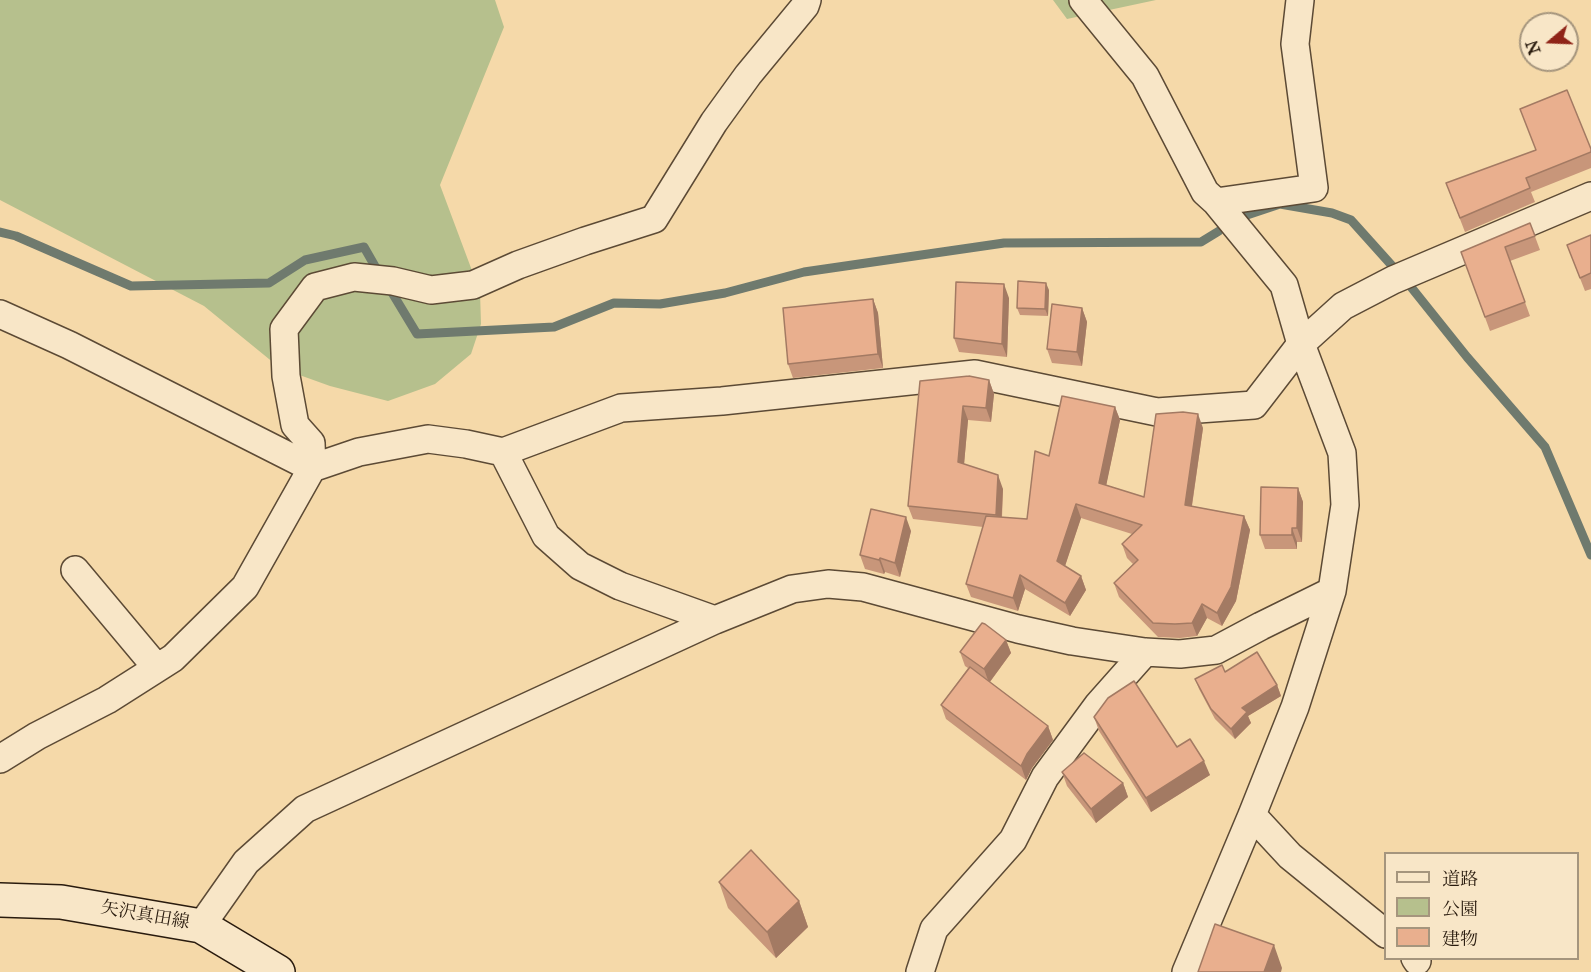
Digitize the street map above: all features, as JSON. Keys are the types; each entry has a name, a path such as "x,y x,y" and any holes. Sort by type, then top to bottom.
{"main road":[{"name":"矢沢真田線","path":"0,900 61,902 201,926 278,972"}],"street":[{"path":"0,759 37,736 107,700 174,658 245,587 312,468 311,443 295,425 286,376 284,329 315,287 354,277 430,290 472,285 518,265 654,219 714,122 748,75 805,6 807,0"},
{"path":"1083,0 1145,76 1205,192 1216,202 1284,285 1301,344 1342,453 1346,505 1332,591 1295,707 1186,972"},
{"path":"1216,202 1314,188 1295,44 1300,0"},
{"path":"0,314 69,345 312,468 359,452 428,439 503,452 621,408 975,374 1157,412 1254,405 1301,344 1343,306 1393,280 1591,196"},
{"path":"277,451 295,425"},
{"path":"503,452 546,536 580,566 620,586 715,620"},
{"path":"75,570 157,668"},
{"path":"201,926 246,862 305,809 715,620 792,589 828,584 863,587 1018,629 1072,641 1145,652 1180,654 1216,650 1332,591"},
{"path":"920,972 934,928 1013,840 1045,777 1098,705 1145,652"},
{"path":"1252,814 1290,856 1384,932"}],"green space":[{"path":"0,0 495,0 504,27 440,185 480,292 481,324 471,354 435,384 388,401 330,386 280,368 204,306 0,200"},
{"path":"1053,0 1156,0 1067,19"}],"building":[{"path":"1567,90 1591,152 1526,178 1530,188 1460,218 1446,183 1536,150 1520,109"},
{"path":"1530,223 1535,236 1505,247 1525,302 1485,317 1461,252"},
{"path":"1591,235 1591,273 1580,278 1567,245"},
{"path":"1018,281 1046,283 1045,309 1017,308"},
{"path":"956,282 1004,284 1002,344 954,338"},
{"path":"873,299 878,354 788,364 783,308"},
{"path":"1052,304 1082,308 1077,352 1047,349"},
{"path":"969,376 989,380 986,408 963,406 958,462 998,475 996,515 908,506 920,381"},
{"path":"1062,396 1115,407 1099,483 1144,497 1156,414 1183,412 1198,414 1185,505 1244,516 1231,587 1217,613 1202,604 1192,623 1153,623 1114,583 1138,560 1122,544 1142,525 1076,504 1057,561 1081,576 1065,603 1020,575 1013,598 966,584 986,516 1027,519 1035,451 1049,456"},
{"path":"1261,487 1298,488 1297,528 1292,528 1292,535 1260,535"},
{"path":"871,509 906,517 895,563 860,555"},
{"path":"982,623 1006,640 984,669 960,652"},
{"path":"1257,652 1277,685 1242,708 1247,712 1231,729 1211,709 1195,679 1222,665 1225,672"},
{"path":"970,667 1048,726 1021,766 941,705"},
{"path":"1134,681 1177,747 1190,739 1204,761 1146,798 1094,717 1108,698"},
{"path":"1084,753 1123,783 1091,809 1062,772"},
{"path":"751,850 799,901 767,932 719,882"},
{"path":"1215,924 1274,945 1264,972 1198,972"}],"waterway":[{"path":"1238,218 1280,204 1332,213 1351,220 1395,269"},
{"path":"388,286 417,334 554,327 614,303 660,304 725,293 804,272 1004,243 1201,242 1219,231"},
{"path":"0,232 16,236 131,286 269,283 305,260 364,247 380,275"},
{"path":"1407,282 1467,357 1545,447 1591,555"}]}
